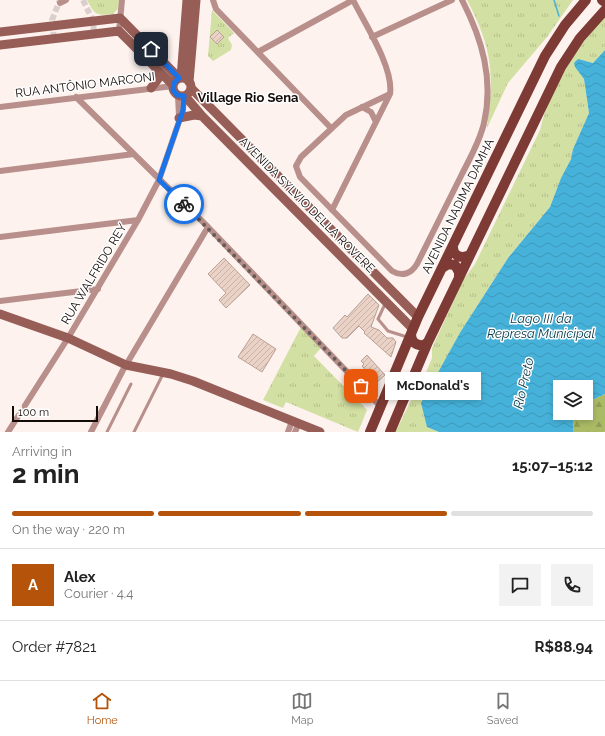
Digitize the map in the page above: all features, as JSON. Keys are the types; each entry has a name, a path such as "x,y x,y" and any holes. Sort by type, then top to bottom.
{"main road":[{"path":"182,96 190,93 181,83 187,0"},
{"path":"181,83 196,0"},
{"name":"AVENIDA NADIMA DAMHA","path":"370,432 418,317 545,56 565,25 586,0"},
{"path":"390,432 428,342 561,68 580,38 605,10"},
{"path":"0,32 120,18"},
{"name":"AVENIDA SYLVIO DELLA ROVERE","path":"120,18 161,59 181,83 280,176 418,317"},
{"path":"0,45 119,31"},
{"name":"AVENIDA SYLVIO DELLA ROVERE","path":"119,31 156,68 181,83"},
{"path":"161,59 174,60 183,51"},
{"path":"151,88 158,79 156,68"},
{"name":"AVENIDA SYLVIO DELLA ROVERE","path":"181,83 174,92 182,96 271,184 386,302 411,334"},
{"path":"179,118 194,115 202,116"},
{"path":"271,184 280,176"},
{"path":"453,245 453,250 457,256 462,258 470,255"},
{"path":"442,268 448,264 455,265 460,272 459,278"},
{"path":"386,302 395,293"},
{"path":"0,314 68,338 126,365 164,372 193,381 295,425 320,432"},
{"path":"411,334 413,341 416,344 424,345 428,342"},
{"path":"394,432 399,410"}],"street":[{"path":"119,31 122,0"},
{"path":"213,0 216,9 331,128"},
{"path":"258,52 353,0 388,68 391,81 390,94 332,210"},
{"path":"372,37 452,0"},
{"path":"390,94 346,115 301,157 296,166 300,177 392,271 397,274 407,273 417,264 476,146 484,124 487,88 485,62 478,35 462,0"},
{"name":"RUA ANTÔNIO MARCONI","path":"0,107 181,83"},
{"name":"RUA WALFRIDO REY","path":"8,432 98,289 138,220 159,180 179,118 182,96"},
{"path":"76,97 208,227 380,406"},
{"path":"362,107 371,112 376,122"},
{"path":"0,171 134,154"},
{"path":"0,237 138,220"},
{"path":"91,432 126,365 208,227"},
{"path":"0,301 98,289"},
{"path":"288,432 295,425"}],"lane":[{"path":"386,302 378,319 388,331 411,334"},
{"path":"134,432 164,372"},
{"path":"107,432 131,384"}],"green space":[{"path":"87,0 119,0 118,9 113,14 99,14 94,12"},
{"path":"467,0 573,0 547,37 508,83 487,128 491,77 487,48 476,18"},
{"path":"212,10 234,33 228,38 232,45 231,50 213,61 208,56"},
{"path":"605,15 605,50 593,63 586,61 575,67 584,79 589,113 573,149 571,159 561,178 550,207 508,258 461,331 427,427 439,432 394,432 394,430 397,429 413,396 418,392 432,358 432,348 463,280 475,264 540,130 550,99 558,83 584,41"},
{"path":"301,327 321,348 314,356 367,410 358,432 286,402 283,408 263,400"},
{"path":"605,394 605,432 573,432 574,420 593,420 593,400"}],"water":[{"name":"Lago III da Represa Municipal","path":"605,50 605,394 593,400 593,380 553,380 553,420 574,420 573,432 439,432 427,427 421,403 461,331 508,258 550,207 589,113 584,79 575,67 574,63 578,59 593,63"}],"building":[{"path":"217,30 224,37 217,44 210,37"},
{"path":"224,258 250,285 226,308 219,300 226,293 208,274"},
{"path":"368,294 379,305 371,327 379,330 387,338 393,338 396,342 391,357 364,333 365,332 359,326 347,338 342,338 333,328 345,315 347,317"},
{"path":"253,334 276,349 262,372 238,357"},
{"path":"367,355 385,375 377,382 362,366 364,364 361,361"}],"waterway":[{"path":"554,0 559,16"}],"tunnel":[{"path":"54,38 52,20 60,0"},
{"path":"83,0 93,21 94,33"}],"way so far":[{"path":"184,204 361,386"}],"place":[{"name":"McDonald's","path":"361,386"}],"district":[{"name":"Village Rio Sena","path":"248,97"}],"route":[{"path":"151,49 179,78 174,83 173,90 177,95 184,96 183,110 159,180 184,204"}],"water label":[{"name":"Rio Preto","path":"523,383"}]}
